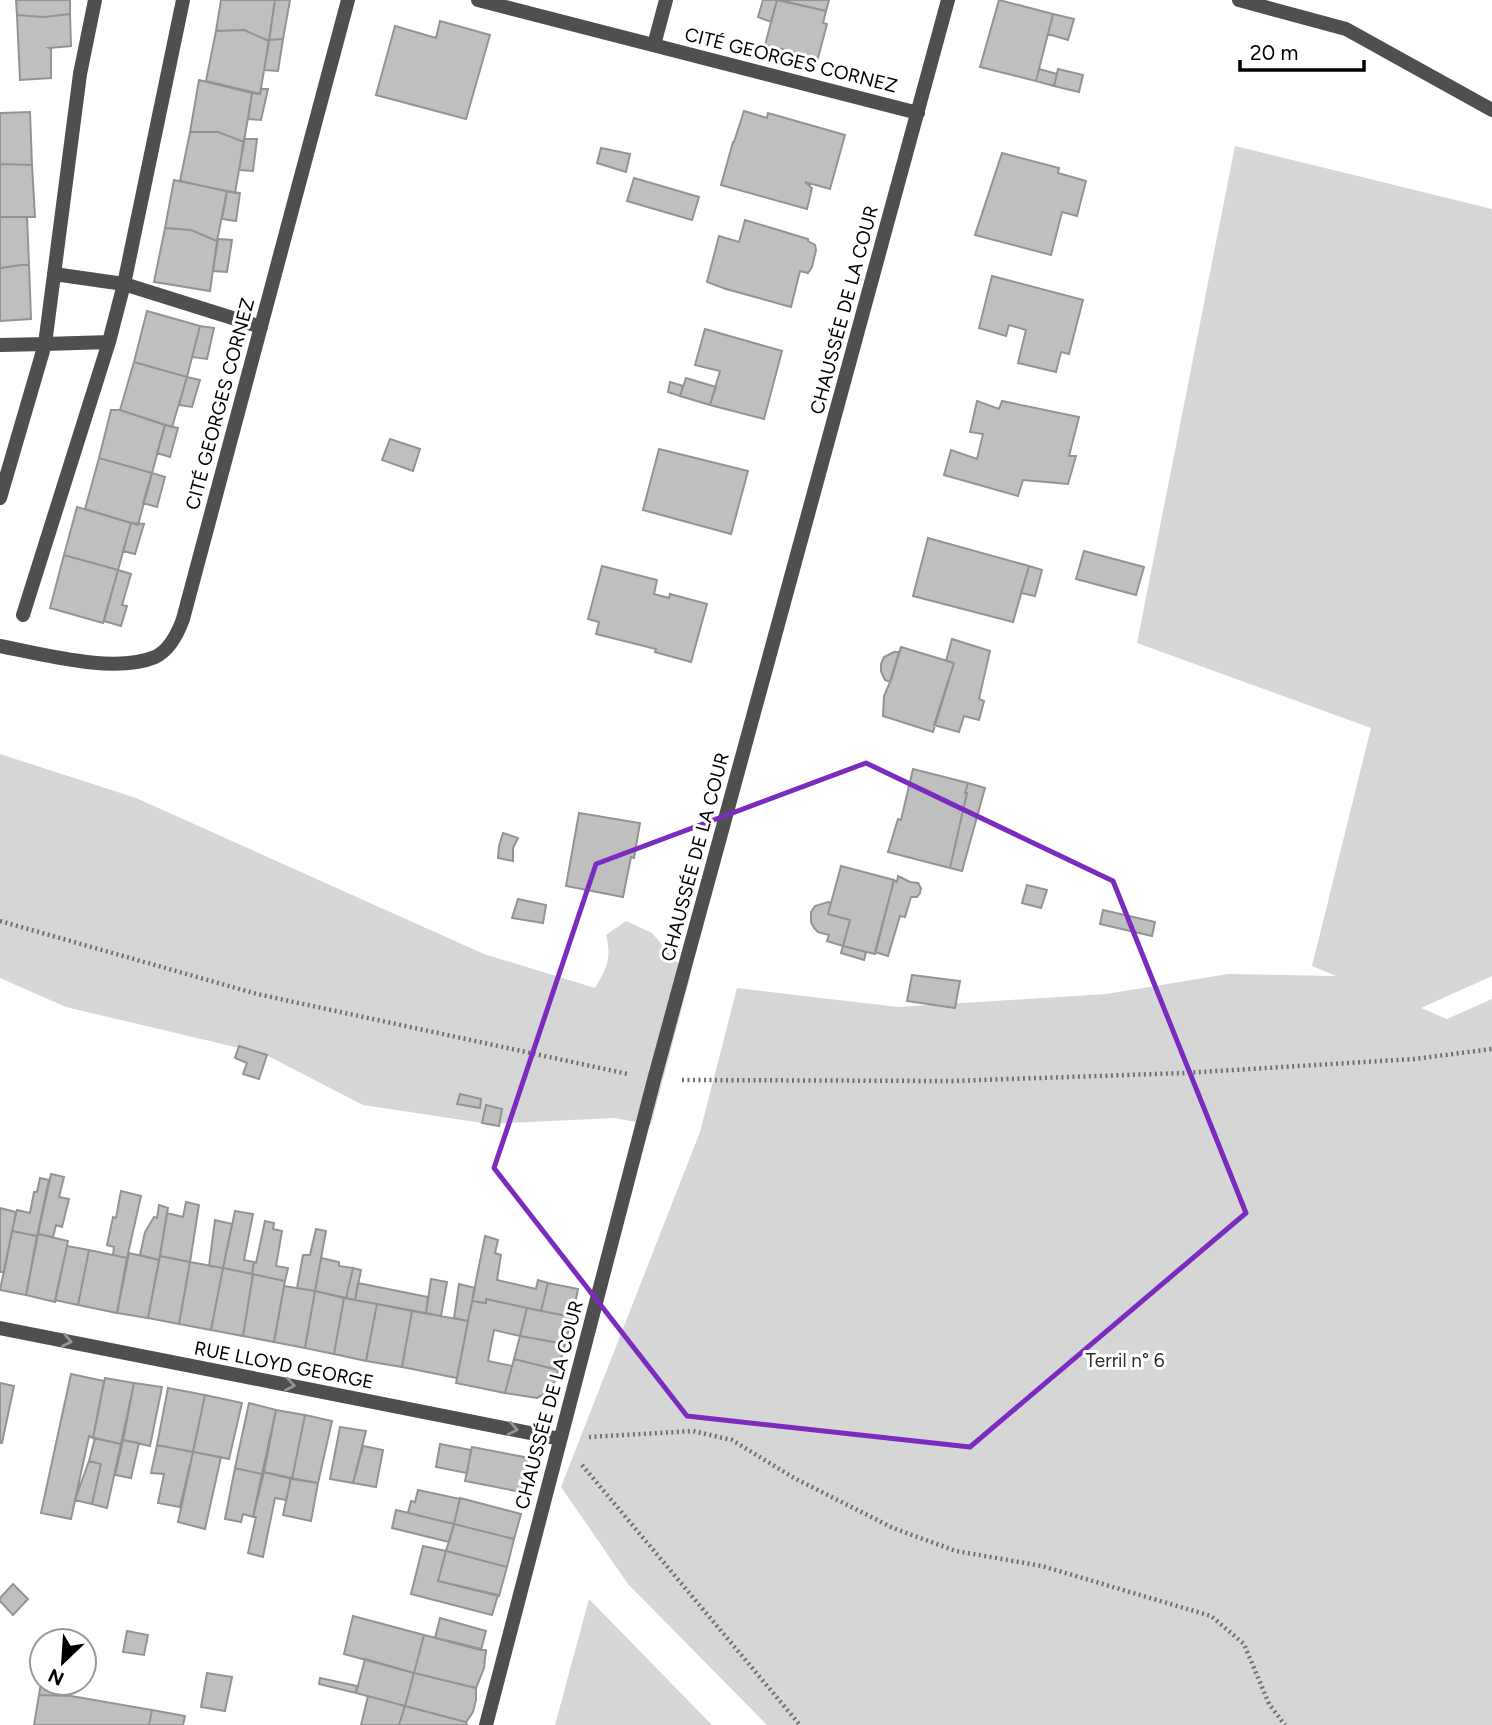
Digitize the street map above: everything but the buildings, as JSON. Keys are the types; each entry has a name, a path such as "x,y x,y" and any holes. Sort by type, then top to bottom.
{"street":[{"path":"0,498 45,344 80,74 95,0"},
{"path":"23,615 124,284 183,0"},
{"name":"CITÉ GEORGES CORNEZ","path":"0,646 100,664 132,662 157,656 176,638 348,0"},
{"name":"CITÉ GEORGES CORNEZ","path":"478,0 918,113"},
{"name":"CITÉ GEORGES CORNEZ","path":"654,45 666,0"},
{"name":"CHAUSSÉE DE LA COUR","path":"486,1725 654,1080 948,0"},
{"path":"1238,0 1346,29 1492,110"},
{"path":"54,274 124,284 261,327"},
{"path":"0,345 108,342"},
{"name":"RUE LLOYD GEORGE","path":"0,1328 560,1439"}],"path":[{"path":"0,921 257,993 654,1080 952,1081 1170,1073 1414,1059 1492,1049"},
{"path":"560,1439 693,1431 732,1440 794,1478 893,1528 956,1550 1042,1566 1210,1616 1244,1644 1269,1704 1285,1725"},
{"path":"560,1439 800,1725"}],"highlighted area":[{"path":"866,763 1113,881 1246,1213 970,1447 687,1416 494,1168 596,864"}],"green space":[{"name":"Terril n° 6","path":"1235,146 1492,209 1492,976 1421,1008 1447,1019 1492,999 1492,1725 767,1725 628,1584 561,1487 700,1132 737,988 898,1007 1106,994 1228,974 1336,976 1312,966 1371,728 1137,643"},
{"path":"0,754 136,798 484,954 595,988 607,963 606,935 626,921 652,933 690,977 651,1125 615,1118 489,1124 363,1105 264,1054 66,1007 0,978"},
{"path":"589,1599 712,1725 555,1725"}]}
